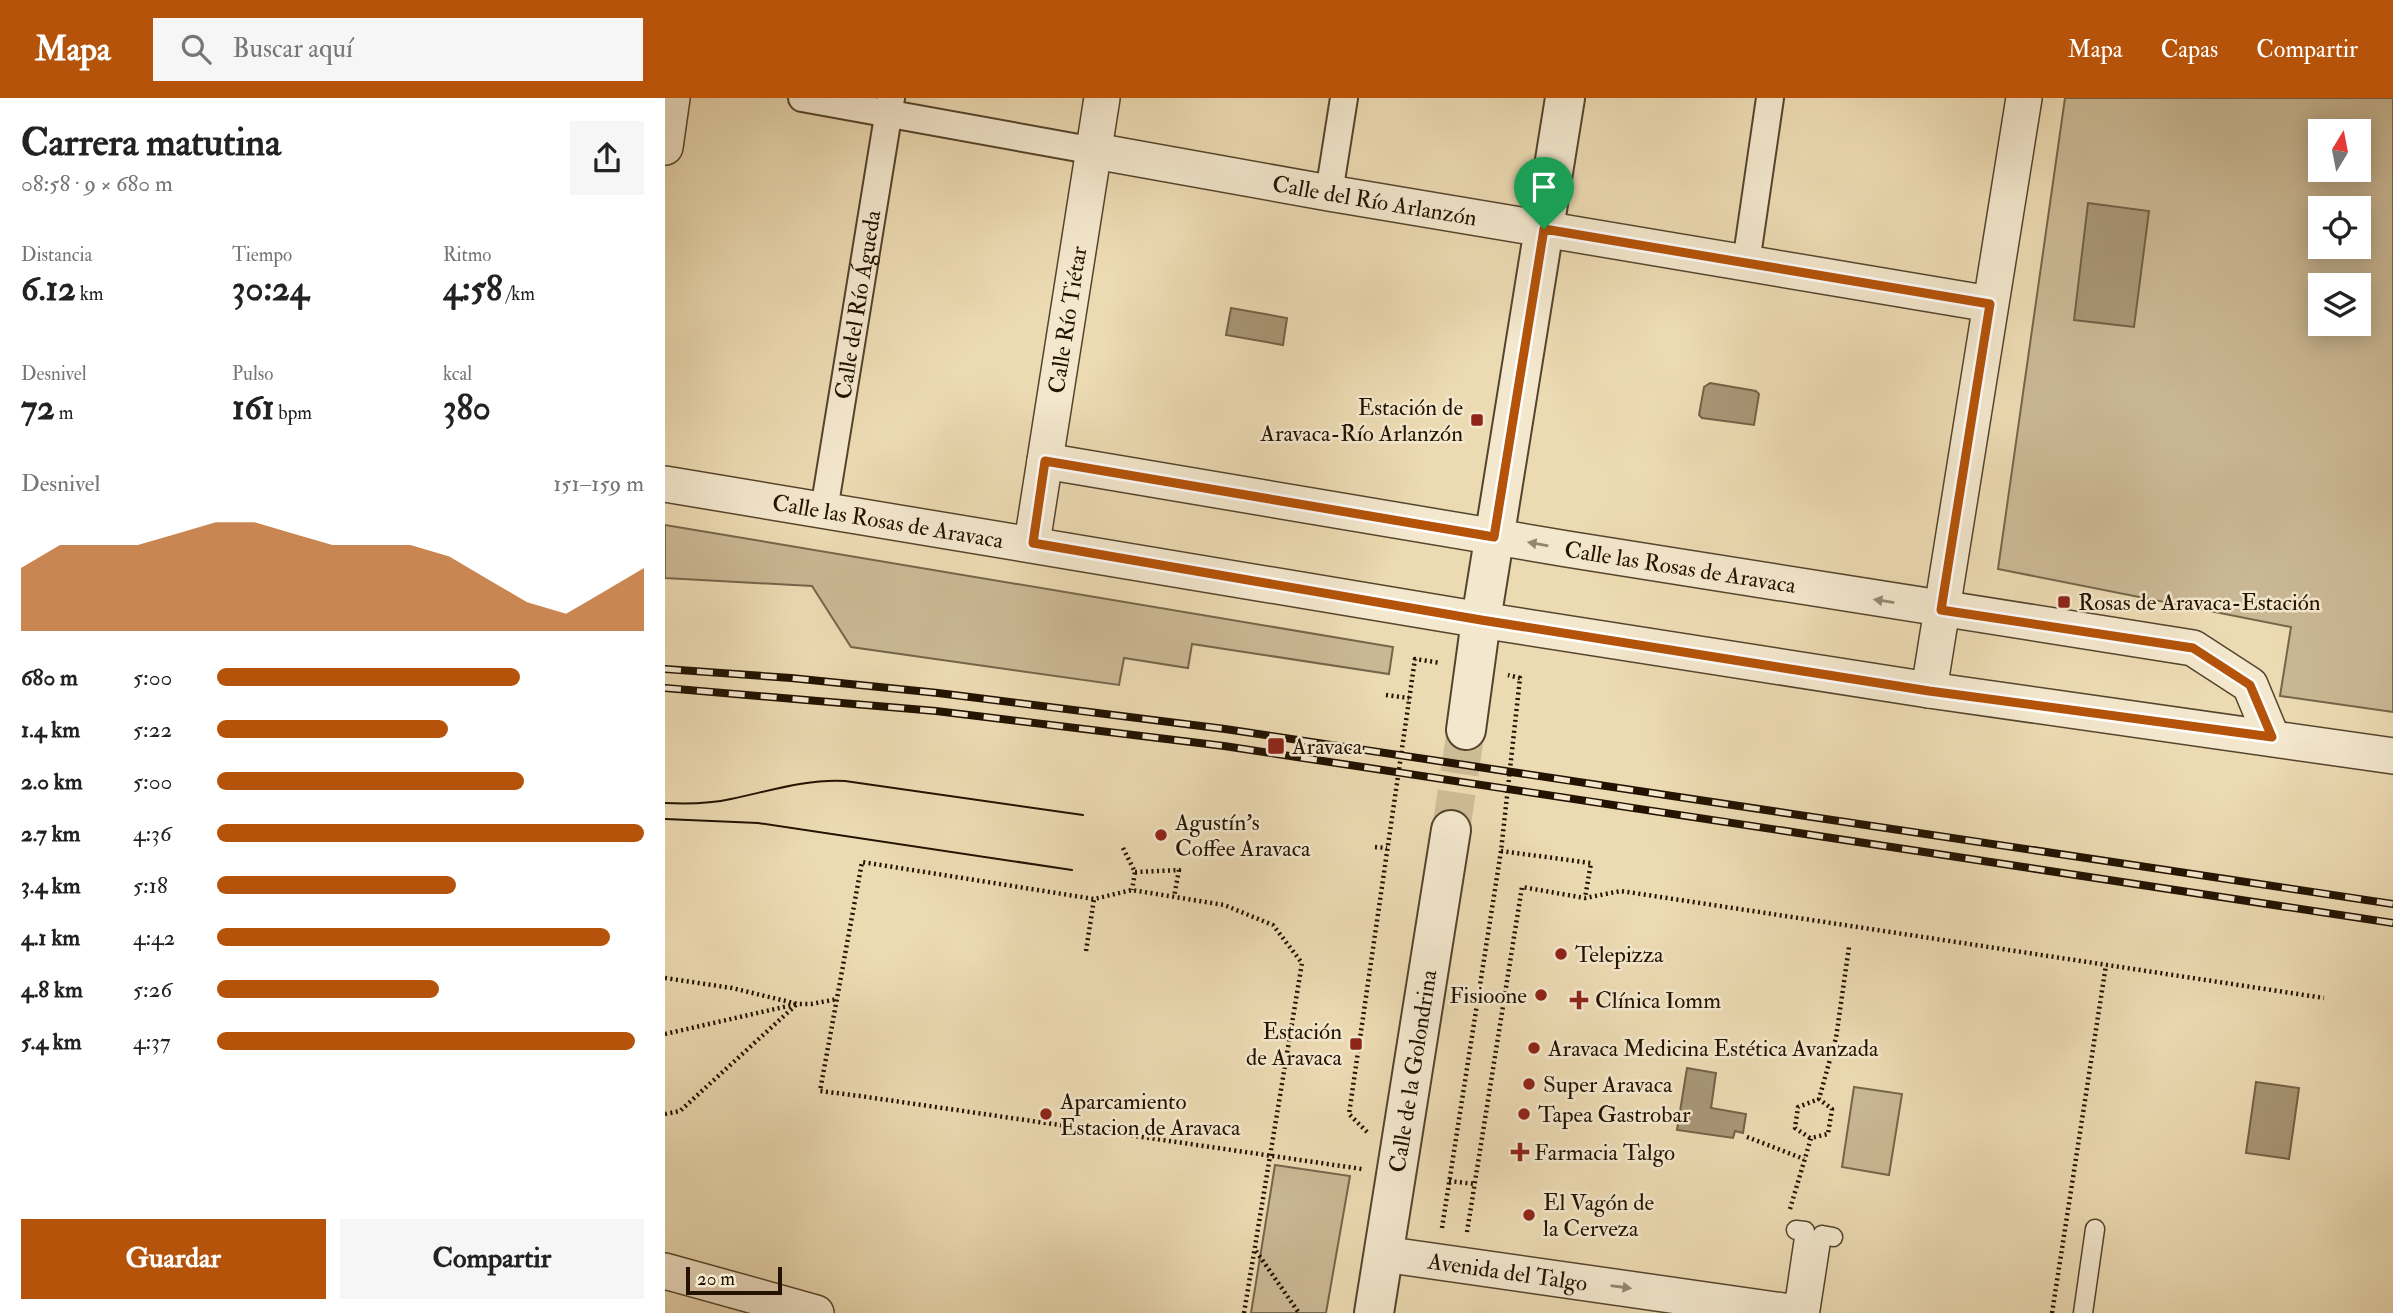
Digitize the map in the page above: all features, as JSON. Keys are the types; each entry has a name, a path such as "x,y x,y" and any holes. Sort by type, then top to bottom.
{"street":[{"path":"665,146 672,98"},
{"name":"Calle del Río Arlanzón","path":"802,98 889,105 1095,151 1990,304"},
{"name":"Calle Río Tiétar","path":"1033,543 1102,98"},
{"path":"1329,193 1344,98"},
{"path":"1466,730 1494,537 1565,98"},
{"path":"1746,263 1770,98"},
{"path":"1929,691 2024,98"},
{"name":"Calle del Río Águeda","path":"824,510 889,105"},
{"name":"Calle las Rosas de Aravaca","path":"1045,461 1941,610 2193,648 2250,685 2272,737"},
{"name":"Calle las Rosas de Aravaca","path":"665,484 1033,543 1481,620 1929,691 2393,756"},
{"name":"Calle de la Golondrina","path":"1374,1313 1451,830"},
{"name":"Avenida del Talgo","path":"1383,1254 1795,1313"},
{"path":"665,1271 816,1313"}],"lane":[{"path":"1792,1226 1805,1231 1795,1313"},
{"path":"2083,1313 2095,1228"},
{"path":"1810,1313 1822,1235 1833,1237"}],"path":[{"path":"1366,1144 1368,1131 1349,1114 1415,659"},
{"path":"1450,1262 1449,1181 1501,851 1520,678"},
{"path":"1386,695 1409,698"},
{"path":"1375,847 1387,848"},
{"path":"1123,848 1135,872 1132,890"},
{"path":"1501,851 1591,863 1585,898"},
{"path":"1244,1313 1271,1157 1302,963 1273,925 1224,905 1132,890 1094,899 862,862 820,1091 1271,1157 1362,1169 1364,1156"},
{"path":"1135,872 1179,870 1174,897"},
{"path":"1450,1262 1475,1184 1522,887 1585,898 1622,891 2324,998"},
{"path":"1086,951 1094,899"},
{"path":"1819,1099 1836,1038 1849,947"},
{"path":"2052,1313 2106,965"},
{"path":"665,978 732,988 798,1004"},
{"path":"665,1034 798,1004 838,999"},
{"path":"665,1114 680,1111 798,1004"},
{"path":"1819,1099 1832,1110 1828,1134 1811,1138 1795,1128 1798,1107 1819,1099"},
{"path":"1747,1137 1804,1159"},
{"path":"1792,1226 1792,1196 1811,1138"},
{"path":"1449,1181 1475,1184"},
{"path":"1255,1250 1299,1313"}],"shaded area":[{"path":"2065,98 2393,98 2393,712 2280,696 2291,627 1998,569"},
{"path":"2088,203 2149,211 2134,327 2074,320"},
{"path":"1231,308 1287,318 1283,345 1226,335"},
{"path":"1710,383 1756,391 1759,394 1754,425 1702,418 1699,415 1704,387"},
{"path":"665,525 1393,647 1389,674 1192,644 1188,668 1124,658 1119,685 851,647 812,586 665,578"},
{"path":"1687,1068 1716,1073 1711,1108 1746,1114 1743,1133 1735,1131 1733,1138 1677,1130"},
{"path":"2256,1082 2299,1088 2289,1159 2246,1153"},
{"path":"1854,1087 1902,1094 1889,1175 1842,1167"},
{"path":"1275,1165 1350,1176 1326,1313 1251,1313"}],"tunnel":[{"path":"1451,830 1466,730"}],"tram line":[{"path":"665,803 715,802 802,784 845,781 1083,815"},
{"path":"665,819 758,823 1072,870"}],"railway":[{"path":"665,669 938,693 1225,729 2393,904"},
{"path":"665,688 936,711 1224,746 2393,923"}],"place":[{"name":"Estación de Aravaca-Río Arlanzón","path":"1477,420"},
{"name":"Rosas de Aravaca-Estación","path":"2064,602"},
{"name":"Aravaca","path":"1276,746"},
{"name":"Agustín's Coffee Aravaca","path":"1161,835"},
{"name":"Telepizza","path":"1561,954"},
{"name":"Fisioone","path":"1541,995"},
{"name":"Clínica Iomm","path":"1579,1000"},
{"name":"Estación de Aravaca","path":"1356,1044"},
{"name":"Aravaca Medicina Estética Avanzada","path":"1534,1048"},
{"name":"Super Aravaca","path":"1529,1084"},
{"name":"Aparcamiento Estacion de Aravaca","path":"1046,1114"},
{"name":"Tapea Gastrobar","path":"1524,1114"},
{"name":"Farmacia Talgo","path":"1520,1152"},
{"name":"El Vagón de la Cerveza","path":"1529,1215"}],"route":[{"path":"1544,229 1990,304 1941,610 2193,648 2250,685 2272,737 1929,691 1481,620 1033,543 1045,461 1494,537 1544,229"}]}
